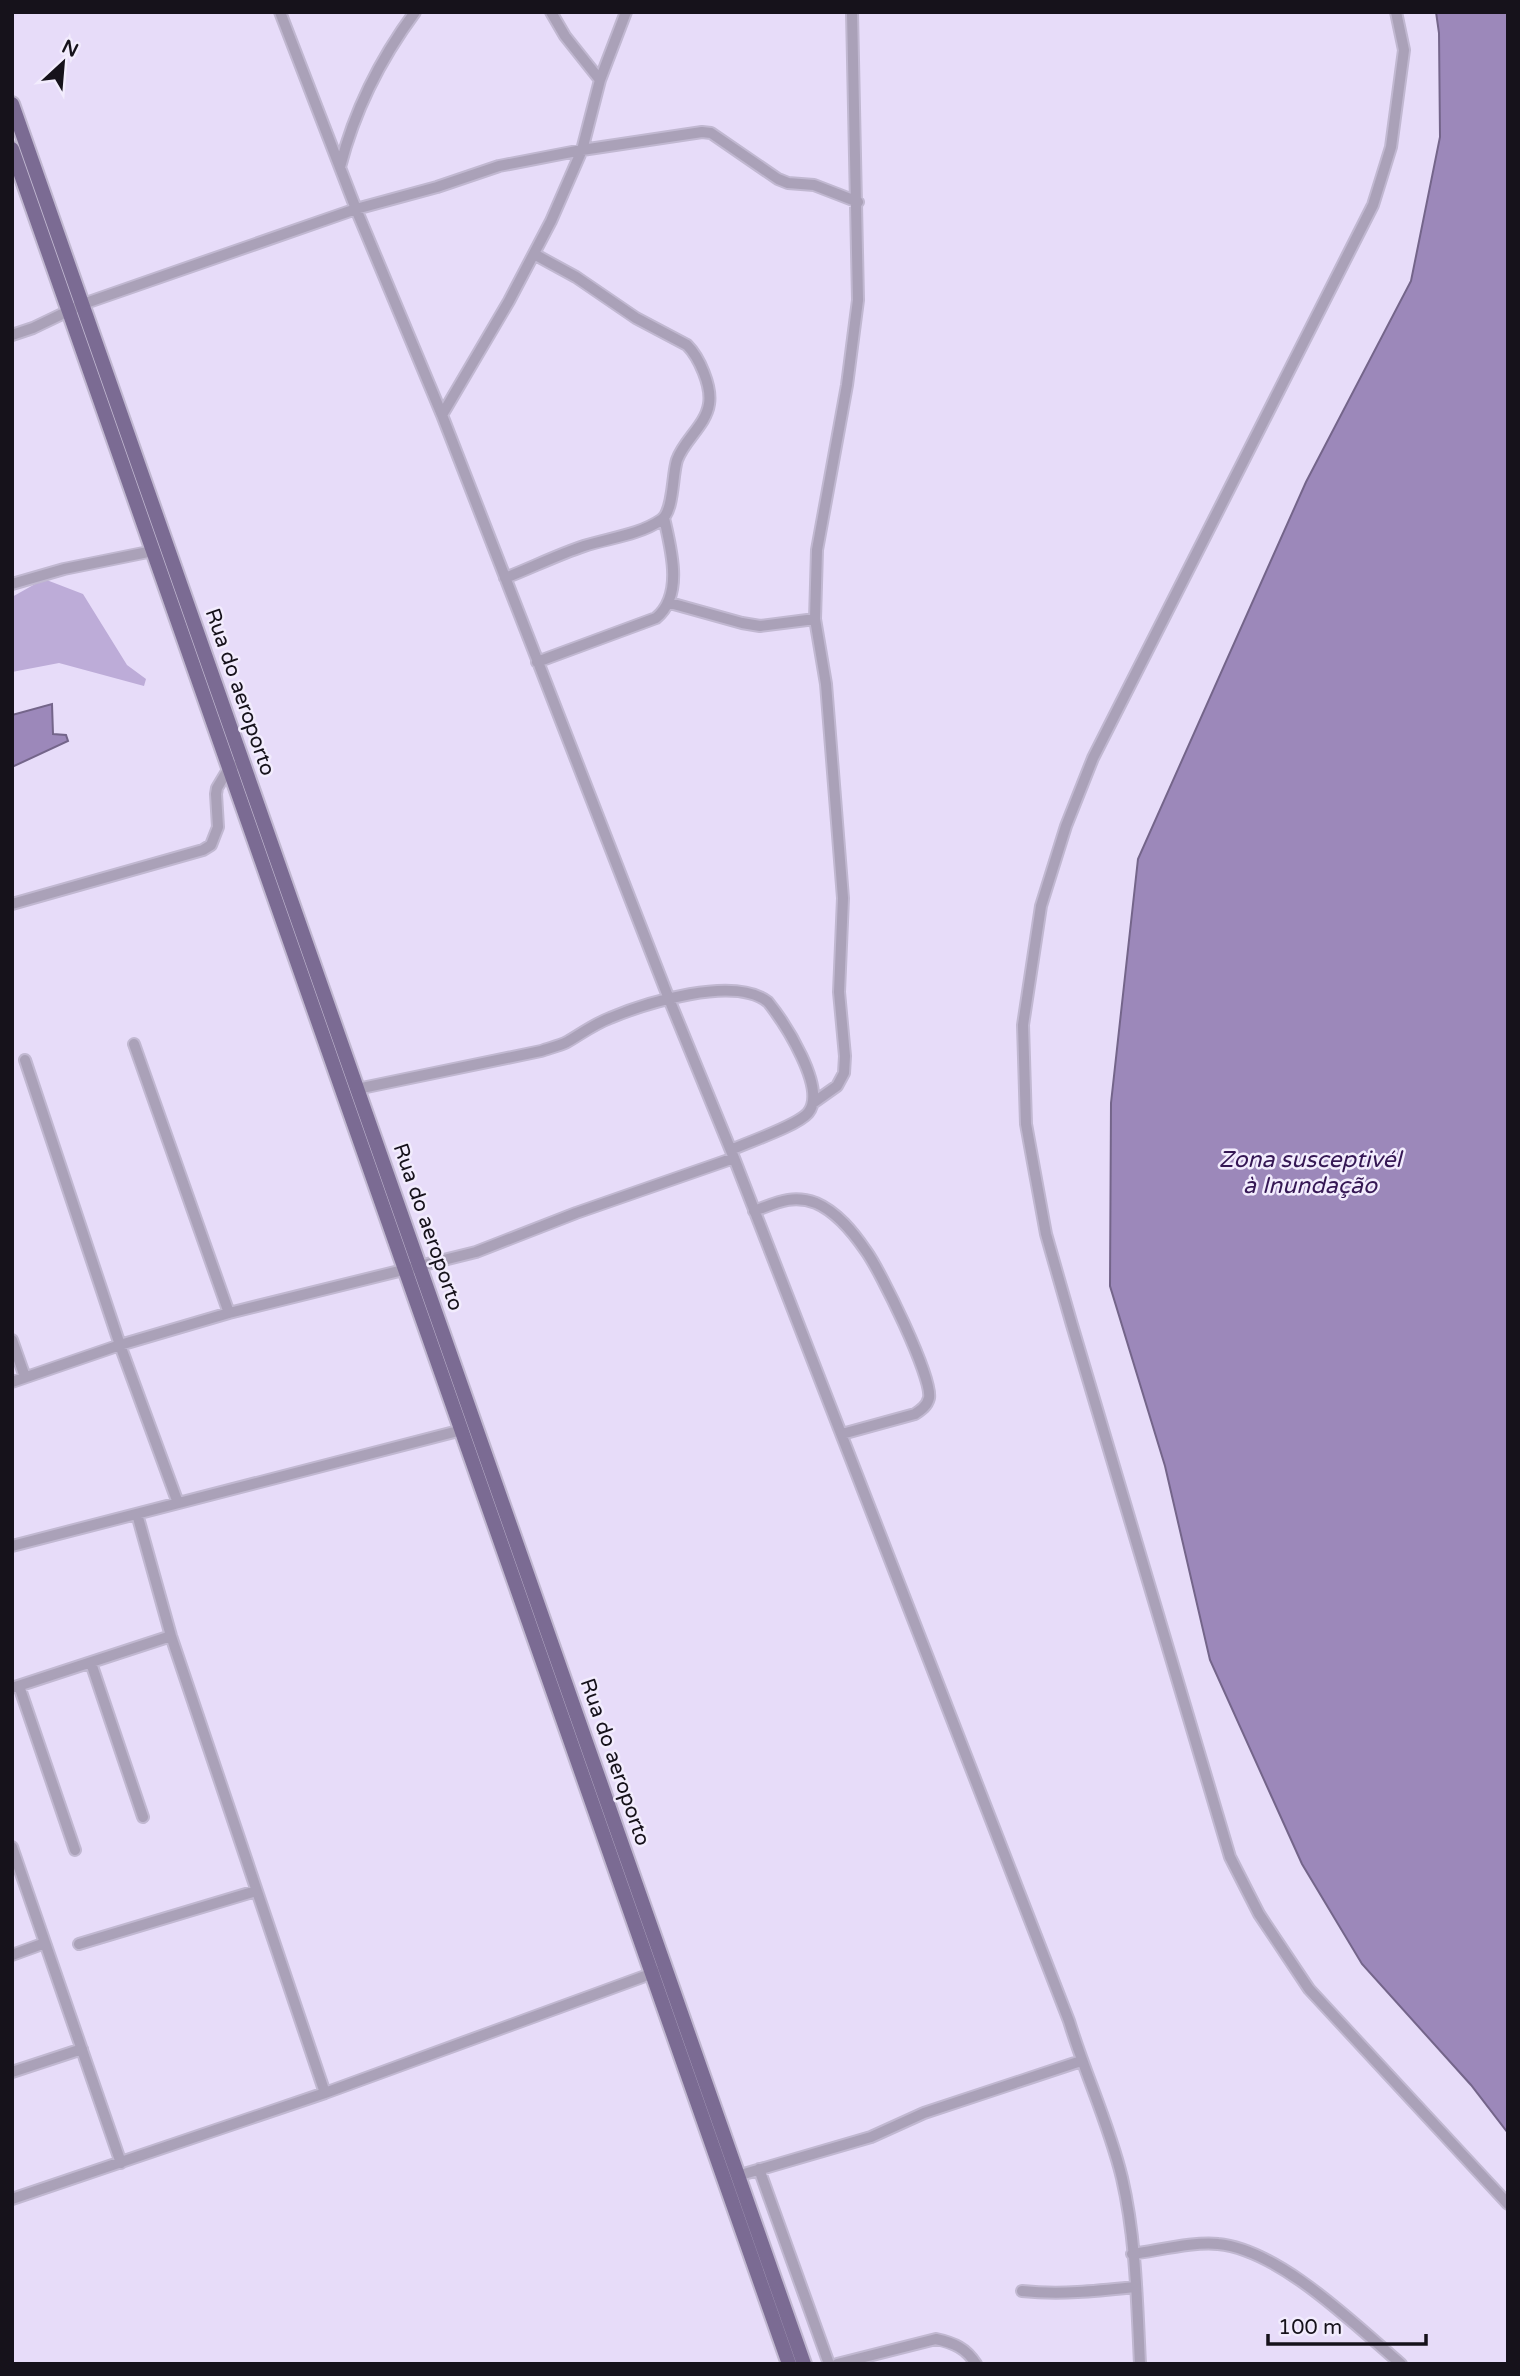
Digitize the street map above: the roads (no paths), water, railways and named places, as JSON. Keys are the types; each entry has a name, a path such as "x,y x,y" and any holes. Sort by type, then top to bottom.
{"main road":[{"name":"Rua do aeroporto","path":"12,104 83,304 236,765 658,1971 789,2364"},
{"name":"Rua do aeroporto","path":"12,149 153,551 357,1089 462,1430 804,2364"}],"street":[{"path":"279,12 356,209 442,415 669,999 733,1154 1069,2021 1081,2061 1101,2106 1122,2179 1132,2254 1140,2364"},
{"path":"340,167 349,131 395,39 415,12"},
{"path":"551,12 565,36 600,80"},
{"path":"442,415 551,221 582,150 600,80 626,12"},
{"path":"813,1103 837,1086 844,1073 845,1056 839,992 843,898 826,684 815,619 817,550 847,385 858,300 852,12"},
{"path":"1396,12 1404,50 1391,147 1373,205 1093,758 1066,826 1041,906 1023,1025 1026,1124 1046,1234 1230,1857 1259,1914 1310,1989 1508,2204"},
{"path":"12,335 83,304 356,209 499,166 582,150 702,132 711,133 778,179 814,186 858,202"},
{"path":"505,579 582,547 664,519 669,509 677,460 709,405 709,396 694,351 534,254"},
{"path":"537,662 656,618 670,603 673,555 664,519"},
{"path":"12,584 64,569 153,551"},
{"path":"670,603 760,626 815,619"},
{"path":"12,904 203,850 211,845 218,827 216,794 236,765"},
{"path":"12,1382 120,1345 229,1313 491,1247 733,1154 798,1121 808,1113 813,1103 813,1083 797,1047 773,1008 762,997 728,991 669,999 611,1017 566,1042 541,1051 357,1089"},
{"path":"134,1044 229,1313"},
{"path":"25,1060 120,1345 178,1503"},
{"path":"754,1211 793,1198 818,1204 841,1220 867,1252 912,1339 928,1387 929,1398 924,1407 915,1414 842,1434"},
{"path":"12,1340 25,1377"},
{"path":"12,1546 462,1430"},
{"path":"137,1514 171,1636 326,2093"},
{"path":"75,1850 15,1687 171,1636"},
{"path":"91,1664 144,1817"},
{"path":"12,1847 121,2163"},
{"path":"79,1944 256,1891"},
{"path":"12,1955 45,1943"},
{"path":"12,2199 326,2093 658,1971"},
{"path":"12,2072 82,2049"},
{"path":"737,2176 871,2137 924,2113 1081,2061"},
{"path":"759,2169 829,2364"},
{"path":"1132,2254 1215,2243 1236,2246 1262,2256 1314,2291 1401,2364"},
{"path":"1022,2291 1060,2294 1135,2287"},
{"path":"837,2364 936,2339 952,2343 964,2350 976,2364"}],"water":[{"name":"Zona susceptivél à Inundação","path":"1436,12 1508,12 1508,2133 1471,2085 1362,1964 1302,1864 1210,1660 1165,1466 1110,1286 1111,1103 1138,859 1306,482 1411,281 1440,137 1439,33"},
{"path":"52,704 53,734 66,735 68,741 12,767 12,715"}]}
